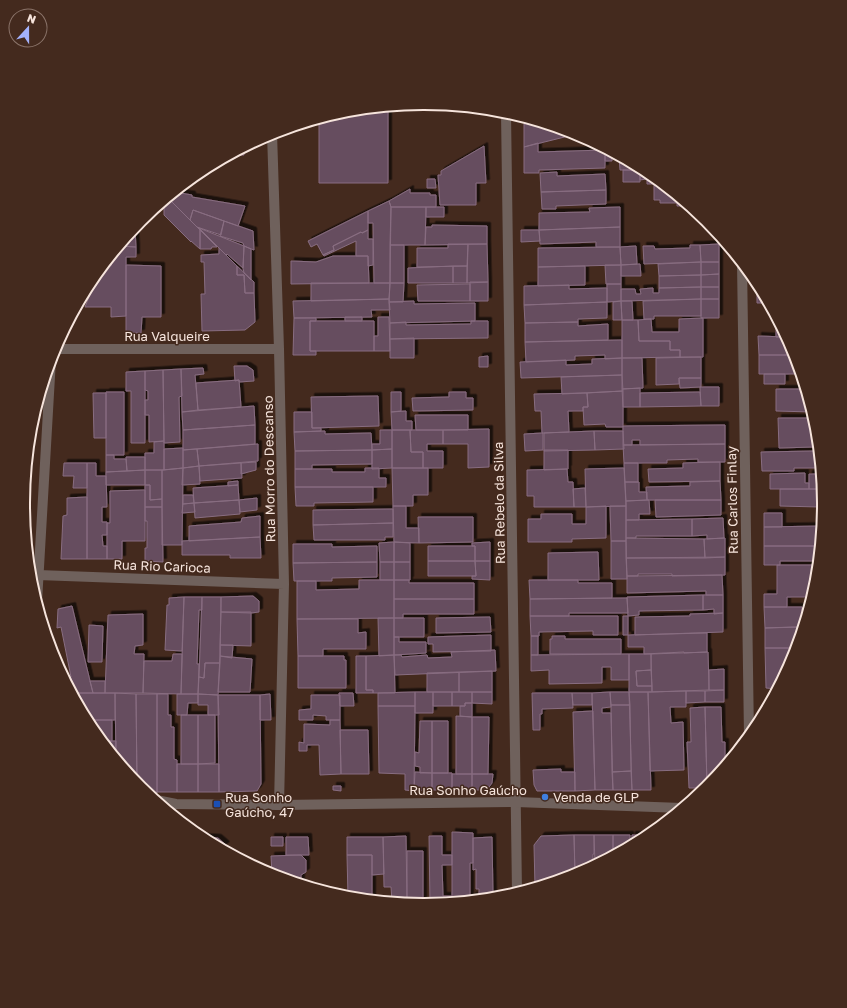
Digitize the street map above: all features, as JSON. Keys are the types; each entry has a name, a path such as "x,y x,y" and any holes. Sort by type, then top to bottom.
{"street":[{"name":"Rua Rebelo da Silva","path":"506,119 517,886"},
{"name":"Rua Morro do Descanso","path":"272,140 280,349 284,584 279,805"},
{"name":"Rua Carlos Finlay","path":"742,273 748,727"},
{"name":"Rua Valqueire","path":"62,349 280,349"},
{"path":"38,580 50,382"},
{"name":"Rua Rio Carioca","path":"38,575 284,584"},
{"name":"Rua Sonho Gaúcho","path":"167,802 176,804 279,805 516,802 673,808"}],"building":[{"path":"388,112 388,183 319,183 319,125 347,118"},
{"path":"524,124 550,131 566,137 524,147"},
{"path":"538,143 538,152 596,150 605,155 605,168 539,170 539,173 524,173 524,147"},
{"path":"484,146 486,183 476,183 476,205 440,205 438,175 441,175 441,171"},
{"path":"605,155 612,159 612,161 605,161"},
{"path":"619,163 631,170 620,170"},
{"path":"623,170 631,170 640,176 640,182 623,182"},
{"path":"557,172 557,176 605,174 606,190 541,192 540,173"},
{"path":"640,176 645,179 640,180"},
{"path":"427,179 435,179 436,188 427,188"},
{"path":"654,186 677,203 660,203 660,200 654,200"},
{"path":"410,189 410,193 430,193 430,195 436,195 436,207 391,207 389,201"},
{"path":"606,190 606,204 556,206 556,209 542,209 541,192"},
{"path":"182,193 192,195 192,197 245,206 238,226 193,210 190,220 172,202"},
{"path":"389,201 391,207 390,283 374,283 373,223 368,223 368,211"},
{"path":"172,202 200,230 200,249 191,242 164,215 164,208"},
{"path":"391,207 426,207 425,245 390,245"},
{"path":"426,207 444,207 444,217 426,217"},
{"path":"620,207 620,227 539,230 539,213 590,212 589,208"},
{"path":"193,210 224,221 221,235 197,227 190,220"},
{"path":"368,211 368,230 333,246 334,250 323,255 317,244 311,247 308,241"},
{"path":"224,221 253,231 254,250 244,246 243,243 220,236"},
{"path":"432,225 487,226 487,244 425,245 426,227 432,227"},
{"path":"620,227 620,247 596,247 596,242 540,244 539,230"},
{"path":"199,228 244,246 243,268 227,254 226,255"},
{"path":"200,230 217,247 212,247 211,249 200,249"},
{"path":"368,230 368,239 373,239 373,265 368,266 368,256 356,256 356,241 324,256 323,255 334,250 333,246"},
{"path":"521,230 539,230 540,241 521,242"},
{"path":"135,237 136,247 127,246"},
{"path":"448,244 468,244 467,266 417,267 417,248 448,248"},
{"path":"468,244 487,244 488,282 467,283"},
{"path":"718,244 719,262 701,262 700,245"},
{"path":"390,245 404,245 404,283 390,283"},
{"path":"690,245 700,245 701,262 644,264 643,246 654,246 655,249 690,248"},
{"path":"127,246 136,247 136,257 126,257 126,316 111,317 111,307 85,307 96,285 111,264"},
{"path":"244,246 251,249 251,280 244,273"},
{"path":"636,246 637,264 621,265 620,247"},
{"path":"620,247 621,265 538,267 538,248"},
{"path":"219,248 237,266 237,275 244,275 245,293 254,293 255,322 245,330 202,331 201,294 205,294 204,262 201,262 201,255 219,254"},
{"path":"333,256 368,256 369,283 291,284 291,261 316,262"},
{"path":"701,262 719,262 719,274 701,275"},
{"path":"701,262 701,275 659,276 658,264"},
{"path":"640,264 641,276 621,276 621,265"},
{"path":"126,265 161,266 161,317 142,317 141,333 126,333"},
{"path":"605,265 621,265 621,284 606,284"},
{"path":"237,266 254,282 254,293 245,293 244,275 237,275"},
{"path":"453,266 467,266 467,283 453,283"},
{"path":"453,266 453,283 408,283 408,268"},
{"path":"585,266 585,285 538,286 538,267"},
{"path":"719,274 719,287 701,287 701,275"},
{"path":"701,275 701,287 659,288 659,276"},
{"path":"470,282 488,282 488,301 470,301"},
{"path":"311,283 390,283 389,299 311,301"},
{"path":"390,283 404,283 403,302 389,302"},
{"path":"470,284 470,301 418,301 417,285"},
{"path":"607,284 621,284 621,301 607,302"},
{"path":"569,285 569,289 607,288 607,302 524,305 524,286"},
{"path":"701,287 701,299 621,301 621,289 635,289 636,294 641,294 640,289 653,288 653,293 659,293 659,288"},
{"path":"701,287 719,287 719,299 701,299"},
{"path":"757,295 762,303 757,303"},
{"path":"389,299 390,310 371,310 372,317 294,318 293,301"},
{"path":"701,299 719,299 719,318 701,318"},
{"path":"701,299 701,316 654,316 654,319 644,319 643,301"},
{"path":"414,301 414,304 475,303 475,321 390,323 389,302"},
{"path":"621,301 622,320 613,320 613,302"},
{"path":"621,301 632,301 633,320 622,320"},
{"path":"607,302 607,318 578,319 578,322 525,323 524,305"},
{"path":"345,317 362,317 362,321 345,321"},
{"path":"378,317 389,317 390,351 374,351 374,336 378,336"},
{"path":"294,318 316,318 316,321 310,321 310,351 316,351 316,355 293,355"},
{"path":"703,318 703,357 680,357 680,350 670,350 670,341 639,341 638,320 651,319 652,332 679,332 679,319"},
{"path":"622,320 638,320 639,341 670,341 670,350 680,350 680,357 622,358"},
{"path":"310,321 374,321 374,351 310,351"},
{"path":"471,321 488,321 488,338 390,339 390,323 406,322 406,325 471,324"},
{"path":"578,322 578,326 608,324 608,340 525,342 525,323"},
{"path":"776,330 779,337 776,337"},
{"path":"758,336 779,337 788,355 759,355"},
{"path":"414,338 414,358 390,358 390,339"},
{"path":"622,340 622,358 605,359 605,355 575,356 575,360 526,362 525,342"},
{"path":"759,355 788,355 795,374 759,374"},
{"path":"488,356 488,367 479,367 479,357"},
{"path":"701,357 701,378 679,378 679,384 656,385 656,358"},
{"path":"622,358 622,375 521,378 520,362 566,360 566,365 592,364 592,359"},
{"path":"622,358 642,358 643,388 622,389"},
{"path":"234,366 247,366 253,370 254,381 235,381"},
{"path":"203,368 204,374 195,375 198,410 182,412 181,369"},
{"path":"181,369 182,396 179,397 180,442 164,443 163,370"},
{"path":"163,370 164,441 149,442 149,415 145,415 145,400 148,400 148,391 145,390 145,371"},
{"path":"145,371 145,443 131,443 131,391 126,391 126,372"},
{"path":"764,374 785,374 785,384 764,384"},
{"path":"622,375 623,391 562,394 561,377"},
{"path":"679,378 701,378 701,387 680,388"},
{"path":"239,380 241,407 198,410 196,383"},
{"path":"700,387 719,387 719,406 701,406"},
{"path":"640,388 640,407 623,407 622,389"},
{"path":"776,389 800,389 806,412 776,411"},
{"path":"623,391 623,427 606,427 605,424 584,425 583,407 588,407 587,393"},
{"path":"106,392 124,392 124,455 106,455"},
{"path":"391,392 401,392 401,411 391,412"},
{"path":"449,392 466,392 466,398 473,398 473,410 413,411 412,398 449,397"},
{"path":"700,392 701,406 640,407 640,393"},
{"path":"93,393 106,393 106,438 94,438"},
{"path":"587,393 588,407 583,407 583,411 568,411 569,432 542,433 541,411 535,411 534,394"},
{"path":"378,396 379,426 312,428 311,397"},
{"path":"254,406 255,425 183,430 182,412"},
{"path":"406,411 406,421 412,421 412,430 392,430 391,412"},
{"path":"294,412 312,412 312,428 321,428 321,431 294,432"},
{"path":"415,415 468,415 468,430 416,430"},
{"path":"778,418 807,418 813,447 779,448"},
{"path":"255,425 255,444 183,450 183,430"},
{"path":"725,425 725,444 640,445 640,440 632,440 632,445 623,445 623,426"},
{"path":"489,429 489,467 468,468 468,444 443,444 443,430"},
{"path":"380,430 392,430 392,449 372,450 372,444 380,444"},
{"path":"392,430 410,430 411,452 423,452 423,468 392,468"},
{"path":"410,430 443,430 443,444 427,444 427,451 443,451 443,468 423,468 423,452 411,452"},
{"path":"325,431 325,434 371,433 372,450 295,451 294,432"},
{"path":"594,431 623,431 624,449 595,450"},
{"path":"594,431 595,450 544,451 544,433"},
{"path":"543,433 543,450 525,451 524,434"},
{"path":"164,441 164,470 145,470 145,453 154,453 154,442"},
{"path":"258,444 258,461 199,466 197,449"},
{"path":"725,444 725,462 698,462 698,459 667,460 667,463 624,463 623,445"},
{"path":"183,448 183,468 164,470 164,449"},
{"path":"197,449 199,466 183,468 183,450"},
{"path":"392,449 392,468 372,469 372,450"},
{"path":"372,450 372,464 312,465 312,469 295,469 295,451"},
{"path":"544,450 568,450 568,469 544,470"},
{"path":"814,451 815,468 794,468 794,471 762,471 761,452"},
{"path":"106,455 114,455 114,459 126,459 127,471 106,472"},
{"path":"126,457 145,457 145,470 127,471"},
{"path":"256,462 256,470 241,474 241,463"},
{"path":"720,462 720,481 649,482 648,469 683,468 683,463"},
{"path":"64,463 87,463 87,488 73,488 74,476 63,476"},
{"path":"87,463 96,463 96,476 106,476 107,507 102,507 102,522 107,522 107,535 102,535 103,546 107,546 107,559 87,559"},
{"path":"241,463 242,478 200,481 199,466"},
{"path":"624,463 638,463 638,482 625,482"},
{"path":"199,466 200,484 182,485 183,468"},
{"path":"183,468 182,545 162,545 162,470"},
{"path":"365,468 379,468 379,478 386,478 386,487 295,487 295,469 332,469 332,472 365,472"},
{"path":"392,468 428,468 428,495 413,495 413,506 393,506"},
{"path":"624,468 626,506 586,507 585,469"},
{"path":"567,469 568,482 573,482 574,507 534,507 534,496 527,496 527,470"},
{"path":"145,470 162,470 162,499 150,500 150,485 145,485"},
{"path":"145,470 145,485 106,485 106,472"},
{"path":"805,473 805,483 809,483 809,489 770,489 770,474"},
{"path":"809,474 816,474 816,489 809,489"},
{"path":"238,481 238,485 228,486 228,482"},
{"path":"720,481 721,500 647,500 646,487 690,486 690,482"},
{"path":"625,482 639,482 639,492 647,492 647,500 626,501"},
{"path":"145,485 150,485 150,500 162,499 162,507 145,507"},
{"path":"238,485 239,500 194,503 193,488"},
{"path":"295,487 373,487 373,502 314,503 314,506 296,506"},
{"path":"585,488 586,507 574,507 573,489"},
{"path":"780,489 816,489 817,507 780,506"},
{"path":"145,490 145,541 122,541 122,559 107,559 107,523 110,523 110,491"},
{"path":"183,495 193,495 194,503 183,504"},
{"path":"87,497 87,559 61,559 63,516 67,515 67,498"},
{"path":"257,498 257,510 240,512 239,500"},
{"path":"239,500 240,514 195,518 194,503"},
{"path":"649,500 650,514 639,514 639,520 626,520 626,501"},
{"path":"655,500 721,500 721,515 656,517"},
{"path":"194,503 195,512 182,513 183,504"},
{"path":"393,506 406,506 406,528 419,528 419,543 394,542"},
{"path":"606,506 606,538 572,539 572,542 528,542 528,519 541,519 541,514 572,514 572,524 586,524 586,507"},
{"path":"610,506 626,506 626,541 611,541"},
{"path":"145,507 162,507 163,562 145,561 145,548 147,548 147,521 145,521"},
{"path":"393,509 393,523 313,525 313,510"},
{"path":"764,513 782,513 782,527 764,527"},
{"path":"260,516 260,537 189,541 189,526 241,522 242,518"},
{"path":"418,517 473,517 473,542 419,543"},
{"path":"723,518 724,538 707,539 707,535 692,536 692,519"},
{"path":"692,519 692,536 636,536 636,538 626,538 626,520"},
{"path":"393,523 393,537 385,537 385,540 314,540 313,525"},
{"path":"816,526 815,546 764,546 764,527"},
{"path":"260,537 261,558 230,558 230,555 182,555 182,541"},
{"path":"626,538 704,539 705,558 626,558"},
{"path":"725,538 725,557 705,558 704,539"},
{"path":"611,541 626,541 627,579 611,579"},
{"path":"394,542 394,562 380,562 379,543"},
{"path":"394,542 410,543 410,562 394,562"},
{"path":"490,542 490,561 475,561 475,546 472,546 472,543"},
{"path":"293,544 332,544 332,547 377,546 377,562 293,563"},
{"path":"428,546 475,546 475,561 428,561"},
{"path":"764,546 815,546 813,561 780,561 780,565 764,565"},
{"path":"598,552 599,580 548,580 548,553"},
{"path":"725,557 725,575 672,576 672,574 638,574 638,576 627,576 626,558"},
{"path":"428,561 475,561 476,576 428,576"},
{"path":"475,561 490,561 490,580 472,579 472,576 476,576"},
{"path":"377,562 377,577 332,578 332,581 294,581 293,563"},
{"path":"380,562 394,562 394,580 380,580"},
{"path":"394,562 410,562 410,580 394,580"},
{"path":"777,565 812,565 806,597 787,597 787,607 764,607 764,594 777,594"},
{"path":"722,575 723,595 706,595 706,591 627,593 627,576"},
{"path":"359,580 394,580 394,618 297,619 297,581 316,581 316,590 359,589"},
{"path":"394,580 409,580 409,583 474,583 474,599 394,599"},
{"path":"529,580 578,580 578,583 612,583 612,598 530,599"},
{"path":"703,595 723,595 723,613 714,614 714,609 703,610"},
{"path":"703,595 703,610 639,611 639,615 628,616 627,597"},
{"path":"253,596 259,601 259,612 221,612 221,597"},
{"path":"184,597 202,597 202,610 199,610 197,664 199,664 198,694 181,694"},
{"path":"184,597 182,651 165,650 167,605 169,605 169,598"},
{"path":"202,597 221,597 220,663 205,663 204,678 199,677"},
{"path":"627,598 628,613 569,613 569,616 530,616 530,599"},
{"path":"394,599 474,599 474,614 403,614 403,618 394,618"},
{"path":"72,606 93,693 79,693 71,677 61,627 57,628 58,609"},
{"path":"764,607 802,607 802,611 797,627 765,628"},
{"path":"221,612 251,612 251,646 220,645"},
{"path":"723,613 723,632 635,635 635,617 690,616 690,614"},
{"path":"143,614 143,645 135,646 134,654 144,654 143,693 105,693 108,615"},
{"path":"530,616 618,616 618,635 593,635 593,631 539,632 539,636 531,636"},
{"path":"623,616 628,616 628,635 623,635"},
{"path":"490,617 491,632 436,633 436,618"},
{"path":"378,618 394,618 394,655 379,656"},
{"path":"394,618 424,618 424,637 394,637"},
{"path":"297,619 358,619 358,633 366,632 366,649 323,649 323,656 298,656"},
{"path":"89,625 103,626 102,662 88,662"},
{"path":"797,627 790,648 765,648 765,628"},
{"path":"707,633 707,652 644,654 644,647 628,647 628,635"},
{"path":"491,635 491,651 433,652 433,644 428,644 428,637"},
{"path":"531,636 538,636 538,655 531,655"},
{"path":"552,636 565,636 565,639 621,639 621,654 550,654 550,639 552,639"},
{"path":"394,637 399,637 399,642 426,642 426,653 394,655"},
{"path":"220,645 233,645 232,658 220,656"},
{"path":"765,648 790,648 771,688 766,688"},
{"path":"495,650 496,671 395,675 394,655 401,655 402,657 427,655 428,658 452,657 451,652"},
{"path":"708,652 709,690 652,692 651,654"},
{"path":"173,654 182,654 181,694 143,693 144,661 172,661"},
{"path":"629,654 629,680 611,680 611,667 602,667 602,683 549,684 549,670 531,671 531,655"},
{"path":"629,654 651,654 651,670 636,671 637,686 652,686 652,692 629,692"},
{"path":"394,655 395,693 373,693 373,690 366,690 366,656"},
{"path":"220,656 252,659 250,692 218,692"},
{"path":"298,656 344,656 344,660 346,660 346,688 298,688"},
{"path":"356,656 366,656 366,690 373,690 373,693 356,693"},
{"path":"205,663 220,663 218,695 198,694 199,677 204,678"},
{"path":"724,669 724,690 709,690 709,670"},
{"path":"651,670 652,686 637,686 636,671"},
{"path":"492,671 492,692 459,692 459,672"},
{"path":"459,672 459,692 427,692 427,673"},
{"path":"90,681 105,681 105,693 93,693"},
{"path":"724,690 724,702 705,702 705,691"},
{"path":"686,691 686,707 670,707 671,723 683,722 684,770 650,771 648,692"},
{"path":"686,691 705,691 705,702 686,703"},
{"path":"415,692 415,706 378,706 378,693"},
{"path":"415,692 433,692 433,713 415,713"},
{"path":"433,692 452,692 452,706 433,706"},
{"path":"452,692 472,692 472,703 465,703 465,706 452,706"},
{"path":"472,692 492,692 492,704 472,703"},
{"path":"610,692 611,707 602,708 602,713 611,713 613,790 595,790 592,693"},
{"path":"610,692 629,692 630,705 611,705"},
{"path":"629,692 648,692 651,790 632,790"},
{"path":"79,693 115,693 115,720 94,720"},
{"path":"115,693 136,694 137,773 116,749"},
{"path":"339,693 353,693 354,706 340,706"},
{"path":"532,693 572,693 573,708 542,709 542,714 540,714 540,730 533,730"},
{"path":"572,693 592,693 592,705 573,705"},
{"path":"136,694 157,694 157,793 137,773"},
{"path":"157,694 168,694 168,715 171,715 171,727 174,727 174,759 177,760 177,792 157,792"},
{"path":"177,694 198,694 198,703 188,703 187,715 177,715"},
{"path":"198,694 218,695 219,715 208,715 208,705 198,705"},
{"path":"270,694 271,720 260,720 260,695"},
{"path":"218,695 260,695 261,784 257,791 219,792"},
{"path":"311,695 340,695 340,720 326,720 326,716 313,715 313,720 299,720 299,710 311,709"},
{"path":"465,703 472,703 472,717 460,716 460,706 465,706"},
{"path":"611,705 630,705 631,771 612,772"},
{"path":"378,706 415,706 414,791 405,790 405,774 379,773"},
{"path":"705,707 721,707 722,742 725,742 725,756 707,777"},
{"path":"705,707 707,777 696,788 689,788 687,742 691,742 690,708"},
{"path":"593,711 595,790 575,791 573,712"},
{"path":"181,715 198,715 198,764 181,764"},
{"path":"198,715 215,715 215,763 198,764"},
{"path":"456,716 472,717 472,774 456,774"},
{"path":"472,717 489,717 488,774 472,774"},
{"path":"94,720 112,720 112,741 109,741"},
{"path":"330,720 340,720 341,774 320,775 319,745 307,745 307,751 299,751 299,742 304,743 304,724 330,725"},
{"path":"420,721 432,721 432,773 420,773 420,767 415,766 415,752 419,753"},
{"path":"432,721 448,721 448,773 432,773"},
{"path":"340,730 368,730 369,774 341,774"},
{"path":"109,741 116,741 116,750"},
{"path":"177,764 198,764 198,792 177,792"},
{"path":"198,764 219,764 219,792 198,792"},
{"path":"561,769 561,772 575,772 575,791 537,791 534,785 533,770"},
{"path":"631,771 632,790 613,790 612,772"},
{"path":"415,772 432,773 432,790 414,791"},
{"path":"432,773 452,773 452,790 432,790"},
{"path":"452,774 472,774 472,790 452,790"},
{"path":"472,774 493,774 492,783 487,790 472,790"},
{"path":"333,786 341,786 341,791 333,790"},
{"path":"452,832 473,833 473,863 470,863 470,895 452,897"},
{"path":"574,835 575,868 535,881 534,845 541,836"},
{"path":"574,835 594,835 593,859 575,868"},
{"path":"594,835 613,835 613,849 595,858"},
{"path":"613,835 630,835 630,839 613,849"},
{"path":"406,836 407,897 392,896 391,887 384,887 383,837"},
{"path":"429,836 442,836 442,855 452,855 452,865 442,865 443,896 452,897 430,898"},
{"path":"271,837 283,837 283,846 271,846"},
{"path":"286,837 308,837 309,855 286,855"},
{"path":"347,837 383,837 384,874 372,875 372,855 347,855"},
{"path":"492,837 493,891 479,893 479,889 476,889 476,869 473,870 473,838"},
{"path":"407,851 423,851 423,898 407,897"},
{"path":"301,855 306,860 306,872 301,875 301,878 273,868 272,867 271,856"},
{"path":"347,855 372,855 372,894 348,890"}],"place":[{"name":"Venda de GLP","path":"545,797"},
{"name":"Rua Sonho Gaúcho, 47","path":"217,804"}]}
